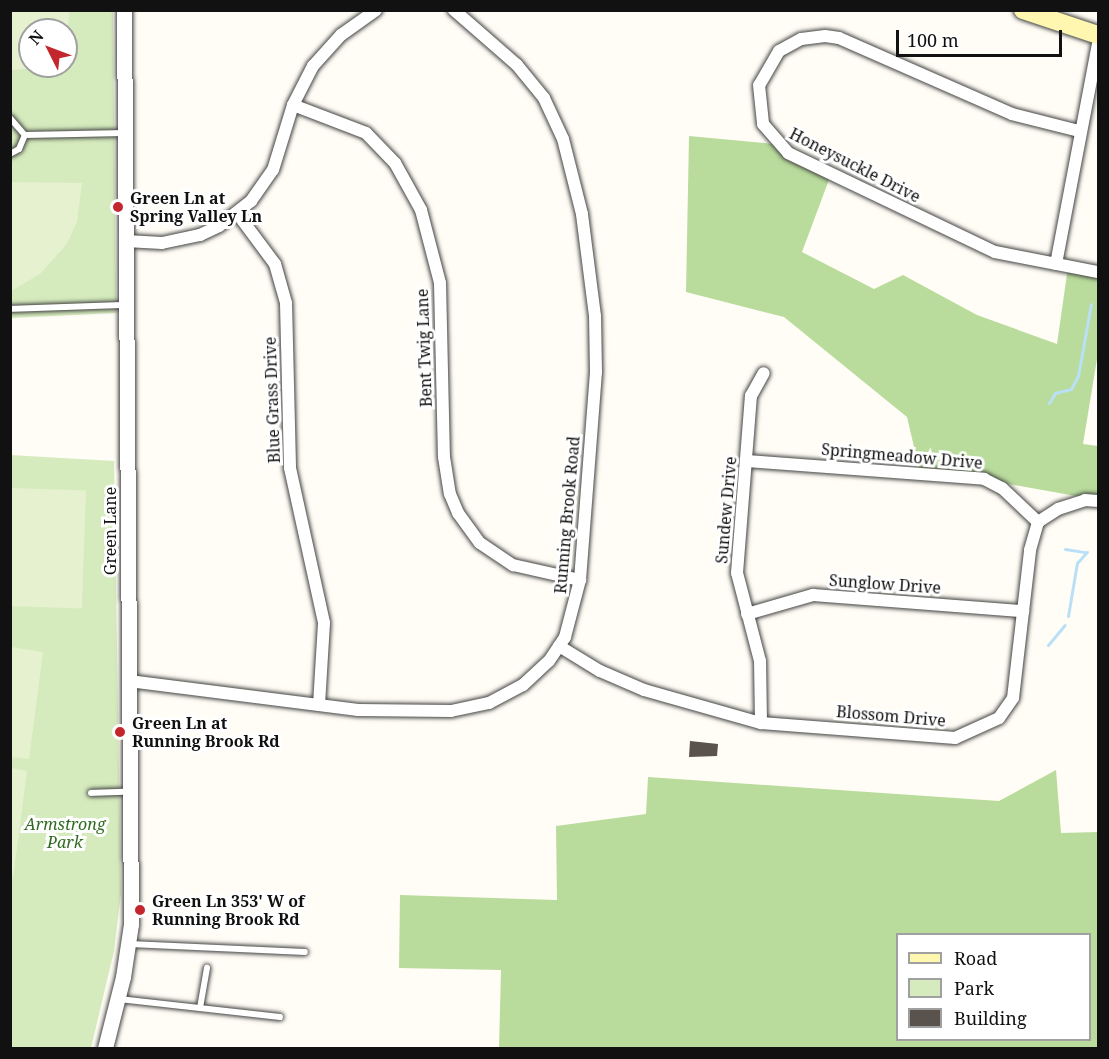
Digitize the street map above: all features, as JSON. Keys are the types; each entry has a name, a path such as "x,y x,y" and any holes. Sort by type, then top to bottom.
{"main road":[{"path":"1023,10 1098,35"}],"street":[{"name":"Green Lane","path":"105,1048 129,944 130,792 124,10"},
{"path":"126,241 181,240 209,230 237,213 273,170 294,105 325,51 376,10"},
{"name":"Running Brook Road","path":"129,681 319,705 399,712 469,709 489,703 523,685 559,646 572,619 579,580 596,355 590,265 582,214 563,139 544,98 517,65 454,10"},
{"name":"Honeysuckle Drive","path":"1080,131 1012,114 825,36 801,39 779,51 759,85 763,124 788,153 995,252 1098,272"},
{"path":"1056,264 1098,44"},
{"name":"Bent Twig Lane","path":"294,105 366,133 394,163 421,210 440,283 445,476 458,513 480,543 513,565 579,580"},
{"name":"Blue Grass Drive","path":"237,213 275,264 286,303 290,468 324,623 319,705"},
{"name":"Sundew Drive","path":"761,723 760,660 737,573 751,396 764,373"},
{"name":"Springmeadow Drive","path":"747,461 984,478 1002,488 1038,522"},
{"path":"1038,522 1058,509 1085,500 1098,501"},
{"name":"Blossom Drive","path":"559,646 600,671 644,690 761,723 955,738 978,730 999,718 1013,698 1023,610 1038,522"},
{"name":"Sunglow Drive","path":"747,614 813,595 1023,610"}],"lane":[{"path":"10,118 25,135 125,133"},
{"path":"10,154 19,149 25,135"},
{"path":"10,309 127,305"},
{"path":"91,793 130,792"},
{"path":"129,944 305,952"},
{"path":"200,1008 207,968"},
{"path":"118,999 280,1017"}],"green space":[{"path":"10,11 113,11 116,313 11,318"},
{"path":"10,11 69,11 69,18 18,18 18,69 11,70"},
{"path":"689,136 775,144 830,177 802,252 874,289 903,275 977,315 1057,344 1068,267 1098,273 1098,353 1083,444 1098,446 1098,500 919,468 907,417 784,317 686,292"},
{"path":"11,182 82,183 77,222 66,245 40,274 11,291"},
{"name":"Armstrong Park","path":"10,455 114,461 121,893 114,951 91,1048 11,1048"},
{"path":"11,488 86,491 82,609 10,606"},
{"path":"11,647 43,652 29,759 11,757"},
{"path":"11,768 27,771 13,878 10,878"},
{"path":"1056,770 1061,833 1098,832 1098,1048 499,1048 501,970 399,968 400,895 557,900 556,826 646,814 648,777 999,801"}],"building":[{"path":"690,741 718,744 717,756 689,757"}],"waterway":[{"path":"1049,403 1055,393 1071,389 1078,376 1091,304"},
{"path":"1065,549 1085,552"},
{"path":"1068,616 1077,563 1087,552"},
{"path":"1048,645 1065,625"}],"place":[{"name":"Green Ln at Spring Valley Ln","path":"118,207"},
{"name":"Green Ln at Running Brook Rd","path":"120,732"},
{"name":"Green Ln 353' W of Running Brook Rd","path":"140,910"}]}
